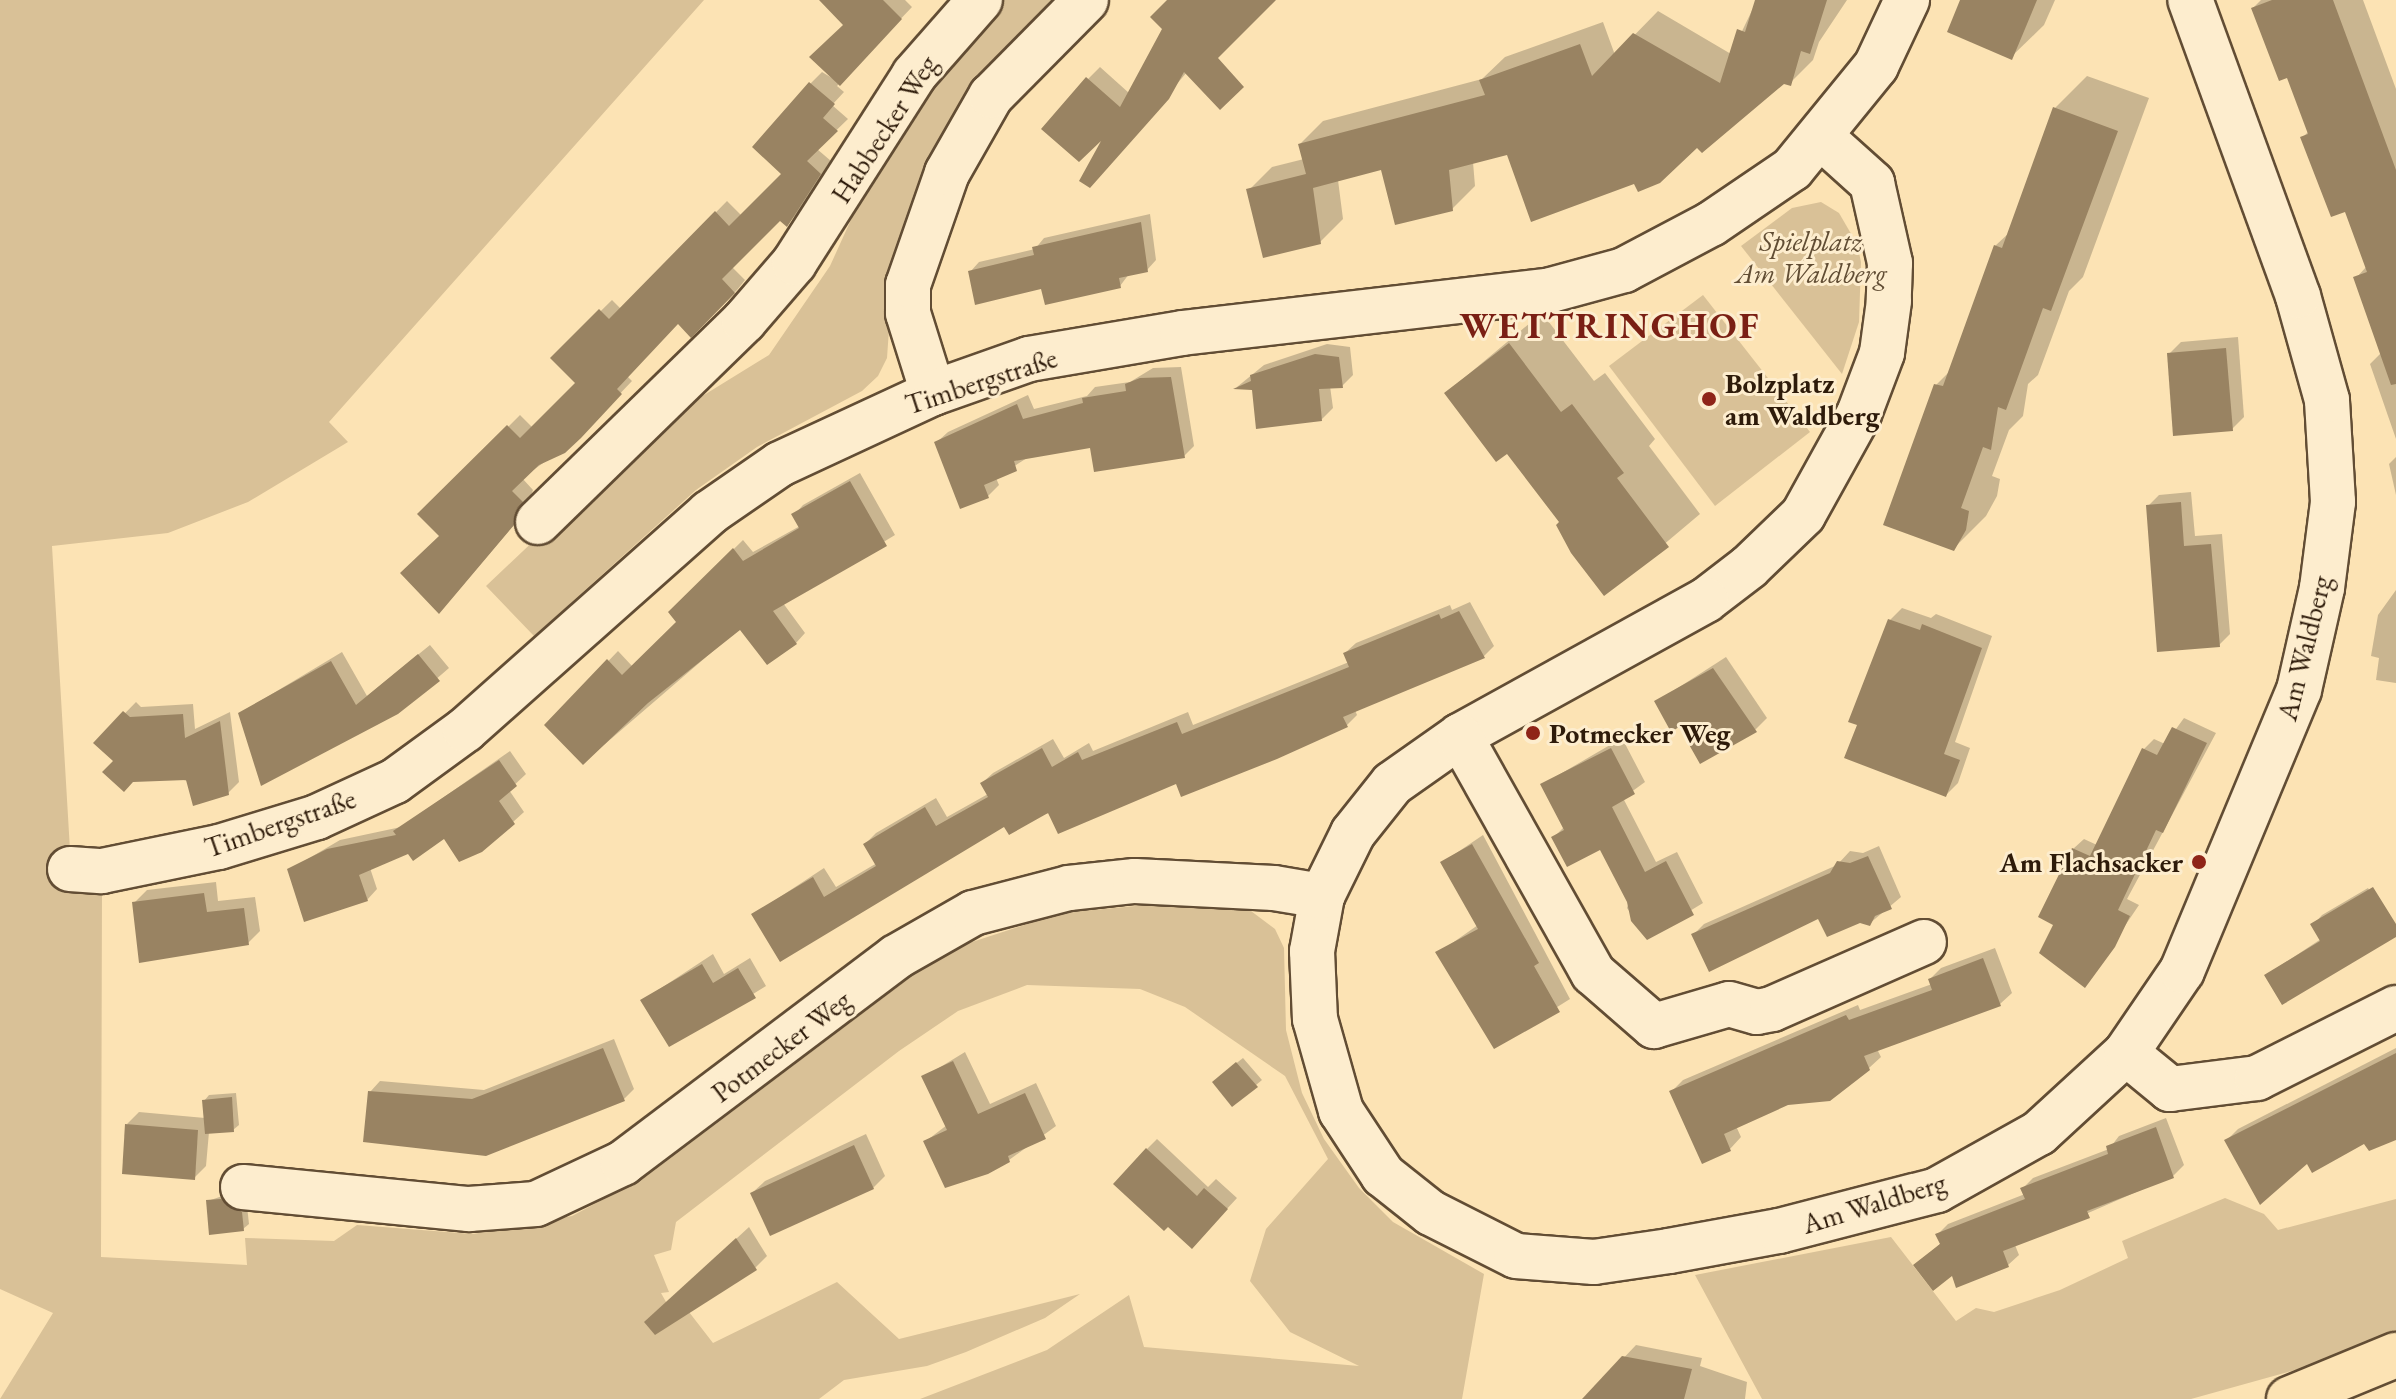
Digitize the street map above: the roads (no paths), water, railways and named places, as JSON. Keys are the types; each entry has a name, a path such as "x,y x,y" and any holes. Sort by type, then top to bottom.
{"main road":[{"path":"2289,1399 2396,1355"}],"street":[{"name":"Habbecker Weg","path":"538,522 744,321 794,263 914,75 980,0"},
{"path":"933,393 908,313 908,285 947,173 991,96 1086,0"},
{"name":"Timbergstraße","path":"70,869 102,871 219,847 317,817 395,781 465,730 709,513 780,464 933,393 1029,359 1592,281 1635,265 1711,224 1792,169 1876,66 1907,0"},
{"name":"Am Waldberg","path":"1821,137 1872,183 1890,263 1882,353 1836,464 1788,531 1706,600 1460,736 1392,784 1372,805 1322,896 1312,951 1315,1019 1341,1111 1383,1175 1431,1213 1516,1256 1594,1262 1669,1251 1779,1231 1937,1190 2039,1133 2126,1053 2182,971 2299,690 2322,588 2333,502 2327,400 2298,296 2190,0"},
{"path":"1460,736 1593,973 1654,1026 1729,1004 1757,1012 1772,1009 1924,942"},
{"name":"Potmecker Weg","path":"243,1187 469,1209 536,1204 623,1163 896,957 973,913 1069,888 1135,881 1274,888 1322,896"},
{"path":"2126,1053 2170,1089 2257,1078 2396,1008"}],"place":[{"name":"Bolzplatz am Waldberg","path":"1709,399"},
{"name":"Potmecker Weg","path":"1533,733"},
{"name":"Am Flachsacker","path":"2199,862"}],"district":[{"name":"WETTRINGHOF","path":"1610,326"}],"park label":[{"name":"Spielplatz Am Waldberg","path":"1811,257"}]}
